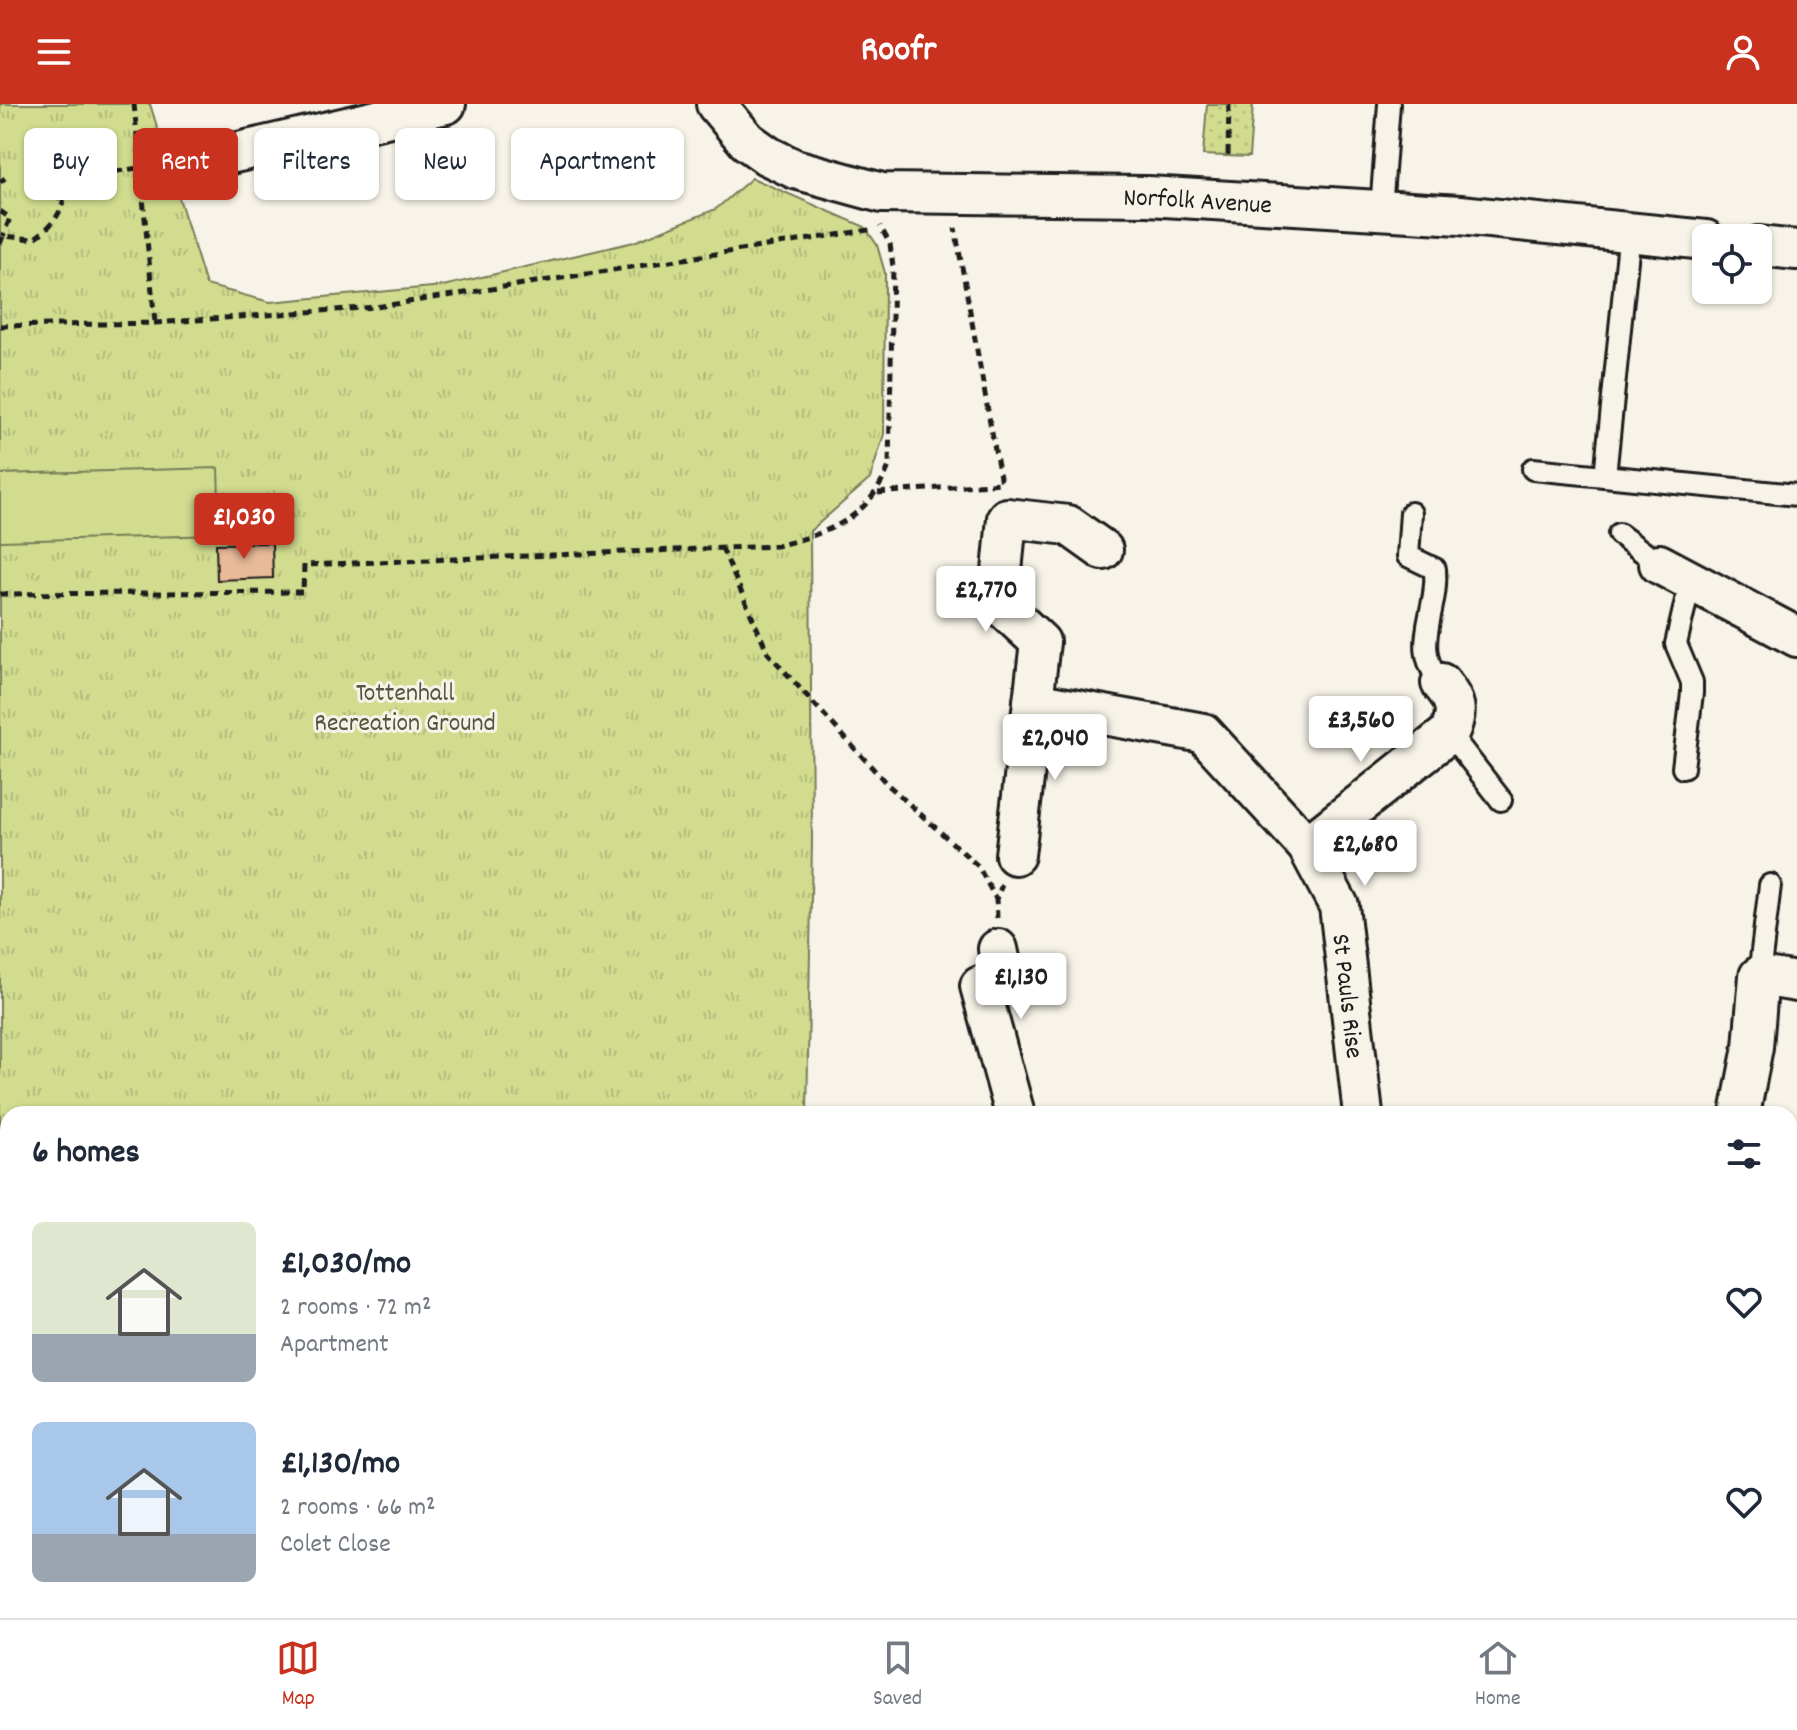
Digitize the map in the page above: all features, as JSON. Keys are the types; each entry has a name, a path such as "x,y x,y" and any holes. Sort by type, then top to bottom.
{"street":[{"path":"238,152 446,104"},
{"name":"Norfolk Avenue","path":"716,104 727,122 768,156 822,178 881,211 949,194 1148,196 1381,210 1692,238"},
{"path":"1772,247 1797,250"},
{"path":"1015,855 1040,642 999,604 1007,518 1068,525 1103,550"},
{"path":"1674,574 1797,637"},
{"path":"1307,846 1449,733 1456,717 1455,700 1441,683"},
{"name":"St Pauls Rise","path":"1033,702 1203,733 1307,846 1339,906 1362,1106"},
{"path":"998,949 1004,977 980,986 1013,1106"},
{"path":"1742,1106 1753,1047 1759,976 1797,982"}],"lane":[{"path":"1381,210 1389,104"},
{"path":"1605,476 1630,231"},
{"path":"1533,469 1797,495"},
{"path":"1411,513 1408,556 1435,569 1424,654 1431,672 1441,683"},
{"path":"1619,534 1674,574 1676,644 1692,682 1683,768"},
{"path":"1449,733 1501,800"},
{"path":"1759,976 1770,885"}],"path":[{"path":"134,104 137,128"},
{"path":"1228,155 1229,104"},
{"path":"878,493 1001,483 949,194"},
{"path":"3,236 23,240 45,231 53,223 63,200"},
{"path":"145,200 155,323"},
{"path":"0,211 10,218 0,244"},
{"path":"0,326 155,323 376,307 881,211 893,267 892,439 889,466 878,493 828,533 776,546 304,565 303,592 0,594"},
{"path":"722,548 768,653 887,784 978,866 996,899"},
{"path":"998,949 996,899 1015,855"}],"green space":[{"name":"Tottenhall Recreation Ground","path":"0,104 150,104 157,128 133,128 133,200 180,200 206,285 270,302 443,286 634,242 716,209 752,178 865,227 877,245 885,273 884,434 870,479 810,531 812,842 807,1106 0,1106"},
{"path":"1207,104 1253,104 1249,157 1203,155"},
{"path":"218,468 220,535 0,541 0,474"}],"building":[{"path":"272,543 273,578 217,580 216,544"}]}
